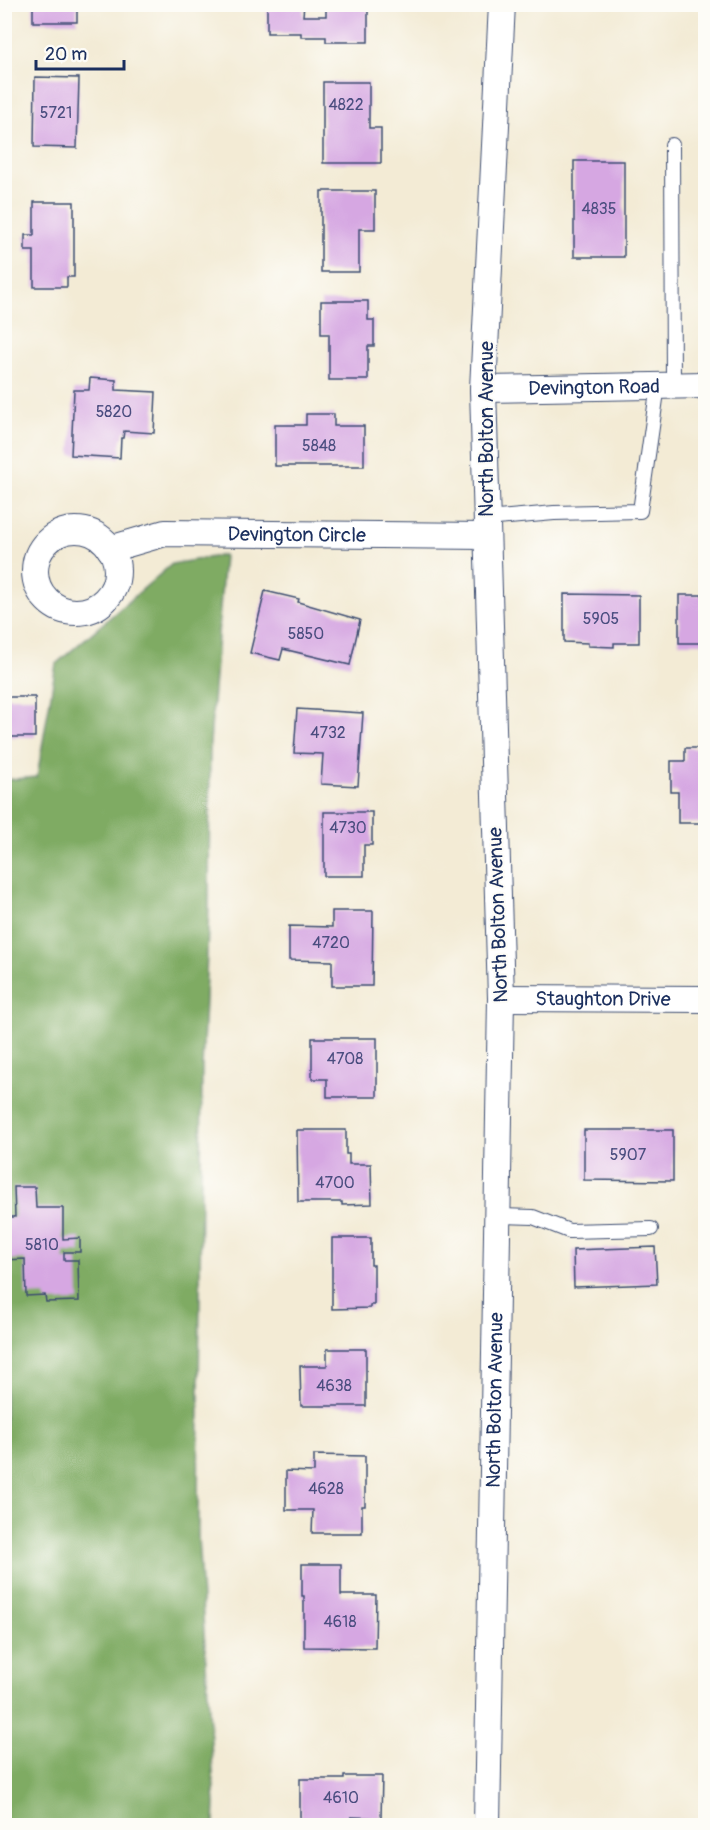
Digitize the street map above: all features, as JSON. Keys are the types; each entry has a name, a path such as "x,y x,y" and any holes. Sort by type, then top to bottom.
{"street":[{"name":"North Bolton Avenue","path":"487,1826 501,998 483,388 502,4"},
{"name":"Devington Road","path":"483,388 705,385"},
{"name":"Devington Circle","path":"110,549 165,533 486,527"},
{"name":"Staughton Drive","path":"501,998 705,999"}],"lane":[{"path":"486,527 554,513 640,511 666,385 672,145"},
{"path":"497,1216 533,1217 569,1231 651,1229"}],"green space":[{"path":"224,555 210,743 209,906 202,1069 198,1512 215,1804 214,1825 5,1826 5,780 37,777 56,664 172,564"}],"building":[{"path":"33,4 77,4 77,22 33,22"},
{"path":"267,4 304,4 303,16 326,16 326,4 375,4 375,8 368,8 368,42 326,42 326,37 301,37 301,33 267,33"},
{"path":"35,77 79,78 77,148 34,147"},
{"path":"323,82 369,82 369,128 381,128 381,163 323,163"},
{"path":"574,161 624,161 624,257 574,257"},
{"path":"321,191 375,191 375,229 359,229 359,272 321,272"},
{"path":"34,202 74,202 74,277 67,277 67,287 34,287 34,251 25,251 25,235 34,235"},
{"path":"321,301 368,301 368,320 374,320 374,346 368,346 368,380 329,380 329,334 321,334"},
{"path":"90,378 116,380 116,390 156,392 154,433 124,431 123,438 121,438 120,458 71,455 74,390 89,390"},
{"path":"306,414 334,414 334,426 364,426 364,466 275,466 275,425 306,425"},
{"path":"265,591 299,599 298,602 360,620 350,665 283,649 280,660 250,653"},
{"path":"564,594 639,595 639,643 614,643 614,647 564,642"},
{"path":"679,595 706,595 706,647 703,647 703,643 679,643"},
{"path":"4,697 35,697 35,737 4,737"},
{"path":"297,709 363,713 358,786 321,784 323,754 294,753"},
{"path":"685,748 706,748 706,823 678,823 678,792 671,792 671,761 685,761"},
{"path":"324,812 372,812 372,845 364,845 364,876 324,876"},
{"path":"332,911 373,911 372,986 332,986 332,961 289,960 289,926 332,927"},
{"path":"312,1038 377,1038 377,1097 327,1097 327,1079 312,1079"},
{"path":"297,1130 346,1130 346,1154 349,1154 349,1164 371,1164 372,1204 342,1205 342,1202 298,1202"},
{"path":"584,1130 673,1130 673,1181 584,1180"},
{"path":"14,1187 35,1187 36,1208 63,1208 63,1239 80,1238 80,1252 64,1252 64,1260 78,1260 79,1301 46,1302 45,1295 26,1296 25,1259 4,1260 4,1217 15,1217"},
{"path":"332,1238 371,1238 374,1305 370,1305 370,1308 332,1309"},
{"path":"655,1247 657,1284 574,1287 573,1250"},
{"path":"327,1349 366,1349 366,1406 301,1406 300,1366 327,1366"},
{"path":"314,1455 365,1456 365,1506 362,1506 362,1533 312,1533 313,1510 286,1510 286,1471 314,1472"},
{"path":"302,1564 341,1564 341,1595 376,1595 375,1648 304,1647"},
{"path":"344,1776 382,1776 381,1818 351,1817 350,1825 300,1826 300,1779 344,1779"}]}
